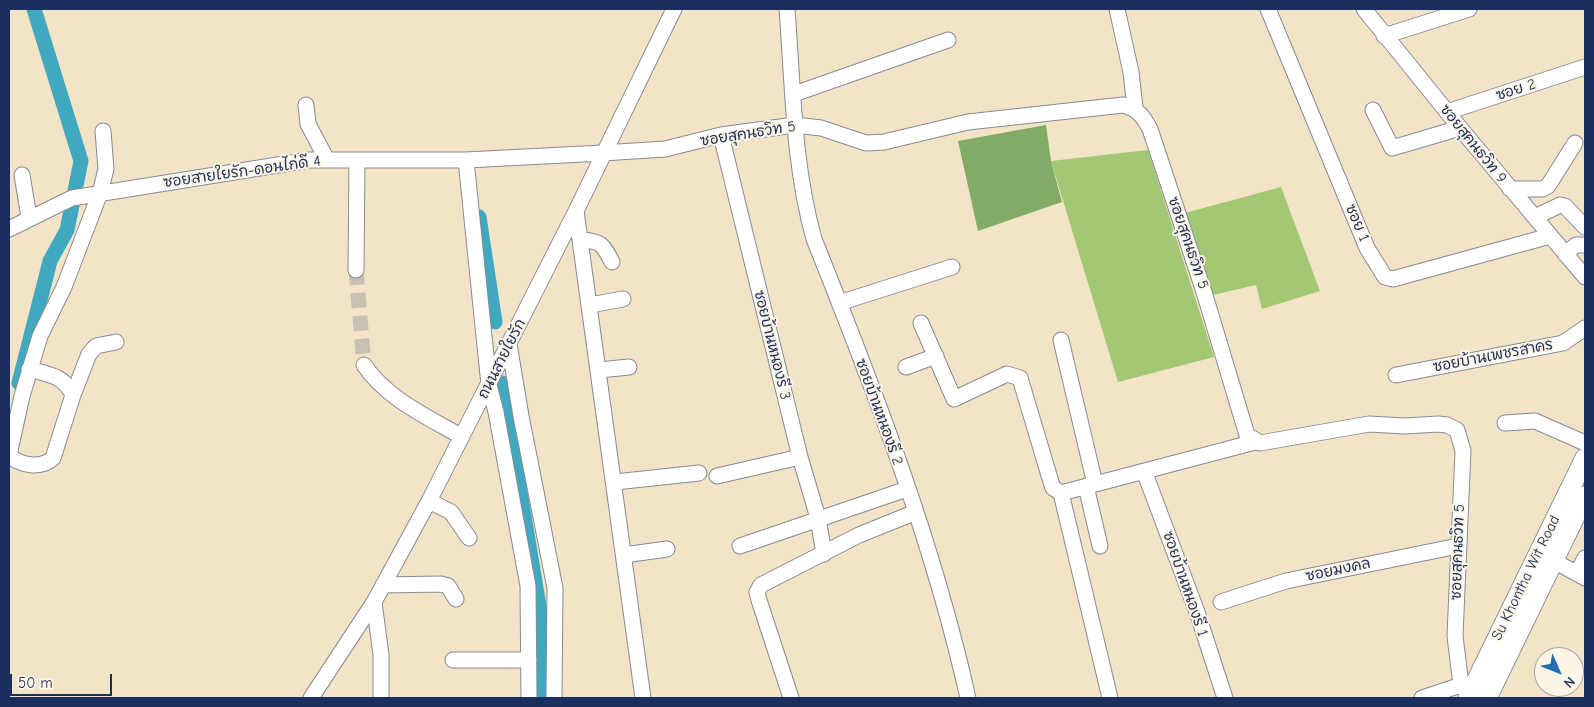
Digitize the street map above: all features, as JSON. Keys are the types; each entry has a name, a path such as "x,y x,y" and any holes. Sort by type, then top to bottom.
{"main road":[{"name":"Su Khontha Wit Road","path":"1471,694 1585,458"},
{"name":"Su Khontha Wit Road","path":"1471,694 1554,560 1584,504"}],"street":[{"name":"ถนนสายใยรัก","path":"312,698 374,602 462,437 576,211 674,9"},
{"name":"ซอยบ้านหนองรี 2","path":"786,9 795,124 806,208 814,239 929,550 952,631 968,698"},
{"path":"1117,9 1131,72 1135,108"},
{"name":"ซอย 1","path":"1268,9 1368,248 1385,277 1393,279 1550,236"},
{"name":"ซอยสุคนธวิท 9","path":"1364,9 1510,189 1585,277"},
{"path":"1384,36 1469,9"},
{"path":"794,94 948,40"},
{"name":"ซอย 2","path":"1447,112 1585,67"},
{"path":"306,105 308,124 327,160"},
{"name":"ซอยสุคนธวิท 5","path":"603,153 666,149 721,135 795,124 821,128 866,143 884,142 994,119 1123,105 1135,108 1143,116 1150,129 1204,292 1248,435 1254,442 1260,443 1368,424 1405,426 1448,425 1457,430 1463,451 1455,636 1471,694"},
{"path":"1373,110 1392,148 1460,128"},
{"path":"103,132 106,169 100,193 64,287 40,336 10,444 9,454 12,458 39,466 47,464 54,458 73,395 89,354 96,346 116,342"},
{"name":"ซอยบ้านหนองรี 3","path":"721,135 800,457 818,518 824,554"},
{"path":"1510,189 1542,188 1548,186 1576,143"},
{"name":"ซอยสายใยรัก-ดอนไก่ดี 4","path":"9,229 29,217 77,197 309,160 466,160 603,153"},
{"path":"356,270 357,160"},
{"path":"466,160 489,385 496,412 528,586 529,698"},
{"path":"22,174 29,217"},
{"path":"1535,217 1560,205 1565,206 1585,227"},
{"path":"576,211 615,482 643,698"},
{"path":"580,240 598,241 605,248 612,262"},
{"path":"1565,254 1576,245 1585,245"},
{"path":"839,303 952,267"},
{"path":"590,305 623,299"},
{"path":"922,323 954,399 1007,374 1020,378 1051,482 1054,488 1061,492 1254,442"},
{"name":"ซอยบ้านเพชรสาคร","path":"1396,375 1563,343 1585,328"},
{"path":"1062,340 1091,485 1100,546"},
{"path":"509,344 520,416 555,588 554,698"},
{"path":"906,367 936,356"},
{"path":"364,365 379,384 398,398 462,437"},
{"path":"599,370 630,367"},
{"path":"29,370 56,376 67,383 73,395"},
{"path":"1505,423 1535,420 1585,443"},
{"path":"717,476 800,457"},
{"name":"ซอยบ้านหนองรี 1","path":"1144,471 1197,612 1225,698"},
{"path":"615,482 699,473"},
{"path":"740,546 907,489"},
{"path":"1061,492 1110,698"},
{"path":"428,501 451,512 469,538"},
{"path":"790,698 757,592 767,582 859,535 916,512"},
{"name":"ซอยมงคล","path":"1220,602 1286,581 1458,546"},
{"path":"624,555 667,549"},
{"path":"1554,560 1581,575 1585,558"},
{"path":"383,586 441,584 448,586 456,599"},
{"path":"374,602 381,664 381,698"},
{"path":"453,660 529,660"},
{"path":"1422,698 1471,694"}],"green space":[{"path":"1046,125 1051,161 1062,202 978,231 958,141"},
{"path":"1148,150 1214,357 1118,382 1051,161"},
{"path":"1281,187 1320,291 1262,309 1256,285 1213,295 1185,213"}],"waterway":[{"path":"19,383 50,261 67,230 81,161 34,9"},
{"path":"479,217 495,322"},
{"path":"502,383 540,612 542,698"}],"tunnel":[{"path":"356,270 364,365"}]}
